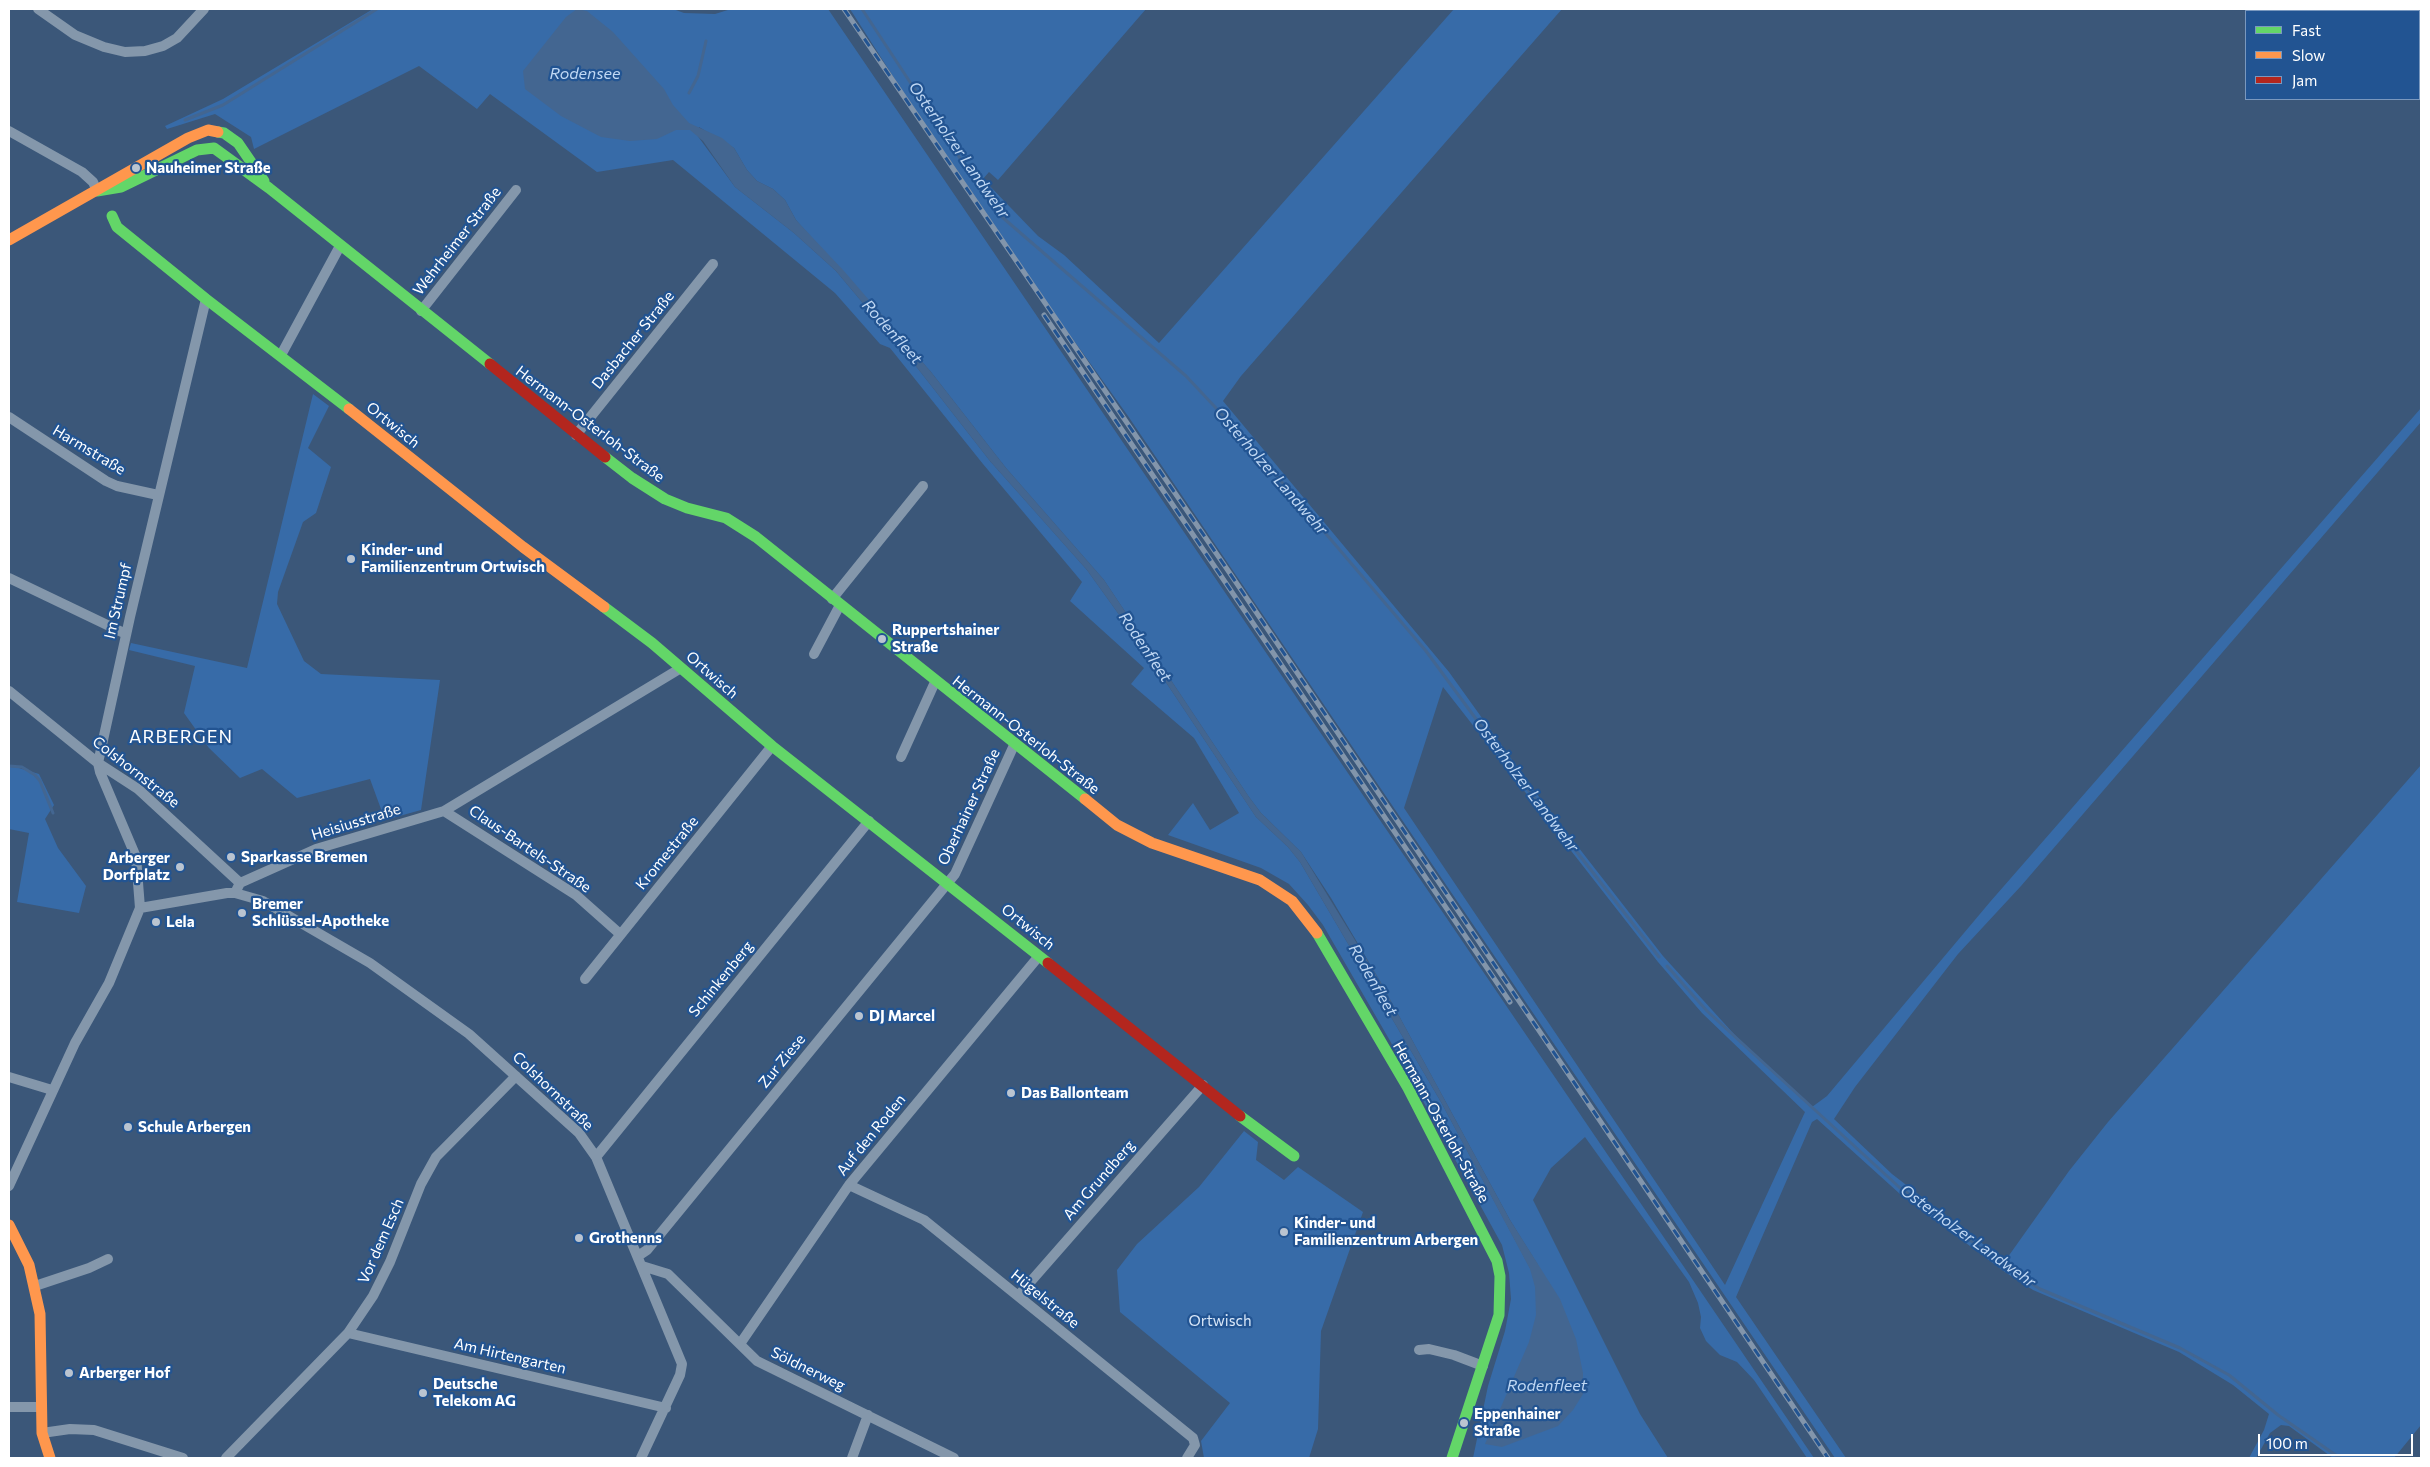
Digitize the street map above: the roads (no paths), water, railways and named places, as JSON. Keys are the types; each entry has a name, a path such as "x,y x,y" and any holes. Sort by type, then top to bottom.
{"street":[{"path":"38,9 75,36 104,47 125,52 145,51 163,46 177,38 204,9"},
{"name":"Hermann-Osterloh-Straße","path":"97,190 188,138 208,130 224,132 238,143 269,188"},
{"path":"9,131 82,172 93,182 97,190 9,240"},
{"name":"Hermann-Osterloh-Straße","path":"97,190 121,187 197,150 214,148 269,188 576,435 649,490 687,508 714,514 738,524 935,682 1015,743 1089,804 1128,832 1152,843 1260,880 1277,890 1303,913 1408,1088 1486,1236 1497,1261 1500,1276 1499,1315 1452,1458"},
{"name":"Wehrheimer Straße","path":"421,311 516,190"},
{"name":"Ortwisch","path":"112,216 117,227 206,299 523,547 652,643 772,746 948,883 1256,1129 1294,1156"},
{"path":"280,355 340,246"},
{"name":"Dasbacher Straße","path":"576,435 713,264"},
{"name":"Im Strumpf","path":"98,763 158,495 206,299"},
{"name":"Harmstraße","path":"9,417 106,481 117,486 158,495"},
{"path":"814,654 836,602 923,486"},
{"path":"9,578 126,634"},
{"name":"Heisiusstraße","path":"140,908 237,888 316,849 444,811 681,668"},
{"path":"901,757 935,682"},
{"name":"Colshornstraße","path":"9,691 31,711 98,763 138,789 237,888 377,968 469,1034 579,1134 596,1157 682,1364 680,1374 666,1408 641,1458"},
{"name":"Oberhainer Straße","path":"948,883 955,874 1015,743"},
{"name":"Kromestraße","path":"585,979 772,746"},
{"path":"9,1186 74,1043 109,984 140,908 136,857 100,772 98,763"},
{"name":"Claus-Bartels-Straße","path":"444,811 576,895 620,934"},
{"name":"Schinkenberg","path":"596,1157 869,821"},
{"name":"Zur Ziese","path":"640,1261 647,1250 948,883"},
{"name":"Auf den Roden","path":"740,1344 849,1185 1039,956"},
{"name":"Vor dem Esch","path":"226,1458 348,1333 373,1296 390,1262 421,1184 436,1157 516,1076"},
{"path":"9,1077 52,1090"},
{"name":"Am Grundberg","path":"1018,1296 1203,1085"},
{"name":"Hügelstraße","path":"849,1185 924,1220 1193,1438 1196,1445 1187,1458"},
{"path":"9,1225 29,1265 35,1286 42,1342 40,1407 42,1433 50,1458"},
{"path":"35,1286 89,1268 108,1259"},
{"name":"Söldnerweg","path":"640,1261 668,1274 757,1361 954,1458"},
{"name":"Am Hirtengarten","path":"348,1333 666,1408"},
{"path":"1419,1350 1429,1349 1454,1355 1483,1366"},
{"path":"9,1407 40,1407"},
{"path":"852,1458 868,1415"},
{"path":"42,1433 70,1429 94,1430 183,1458"}],"water":[{"name":"Rodensee","path":"577,9 587,11 613,32 664,89 673,105 689,123 722,138 734,148 747,170 757,181 773,189 785,200 796,220 844,271 931,372 1006,468 1104,580 1249,797 1261,813 1301,852 1380,981 1510,1220 1560,1299 1576,1339 1583,1373 1583,1394 1573,1410 1558,1426 1502,1447 1485,1444 1529,1342 1536,1315 1535,1287 1530,1269 1441,1102 1300,862 1288,847 1256,817 1143,648 1087,570 990,461 919,370 836,271 794,233 735,187 703,141 690,130 676,130 657,139 630,141 601,137 561,116 525,89 523,71 566,17"}],"waterway":[{"path":"185,120 223,105 377,9"},
{"name":"Osterholzer Landwehr","path":"862,9 969,172 1002,217 1186,376 1245,439 1426,651 1526,787 1659,957"},
{"name":"Rodenfleet","path":"689,93 698,76 706,41"},
{"path":"9,766 22,767 35,775 40,781 53,813"},
{"name":"Osterholzer Landwehr","path":"1667,966 1707,1011 1899,1187 2007,1268 2040,1289 2180,1348 2229,1375 2278,1415 2340,1458"}],"railway":[{"path":"844,9 1229,572 1828,1458"},
{"path":"1044,315 1510,1002"}],"place":[{"name":"Nauheimer Straße","path":"136,168"},
{"name":"Kinder- und Familienzentrum Ortwisch","path":"351,559"},
{"name":"Ruppertshainer Straße","path":"882,639"},
{"name":"Sparkasse Bremen","path":"231,857"},
{"name":"Arberger Dorfplatz","path":"180,867"},
{"name":"Bremer Schlüssel-Apotheke","path":"242,913"},
{"name":"Lela","path":"156,922"},
{"name":"DJ Marcel","path":"859,1016"},
{"name":"Das Ballonteam","path":"1011,1093"},
{"name":"Schule Arbergen","path":"128,1127"},
{"name":"Kinder- und Familienzentrum Arbergen","path":"1284,1232"},
{"name":"Grothenns","path":"579,1238"},
{"name":"Arberger Hof","path":"69,1373"},
{"name":"Deutsche Telekom AG","path":"423,1393"},
{"name":"Eppenhainer Straße","path":"1464,1423"}],"district":[{"name":"ARBERGEN","path":"181,737"}]}
